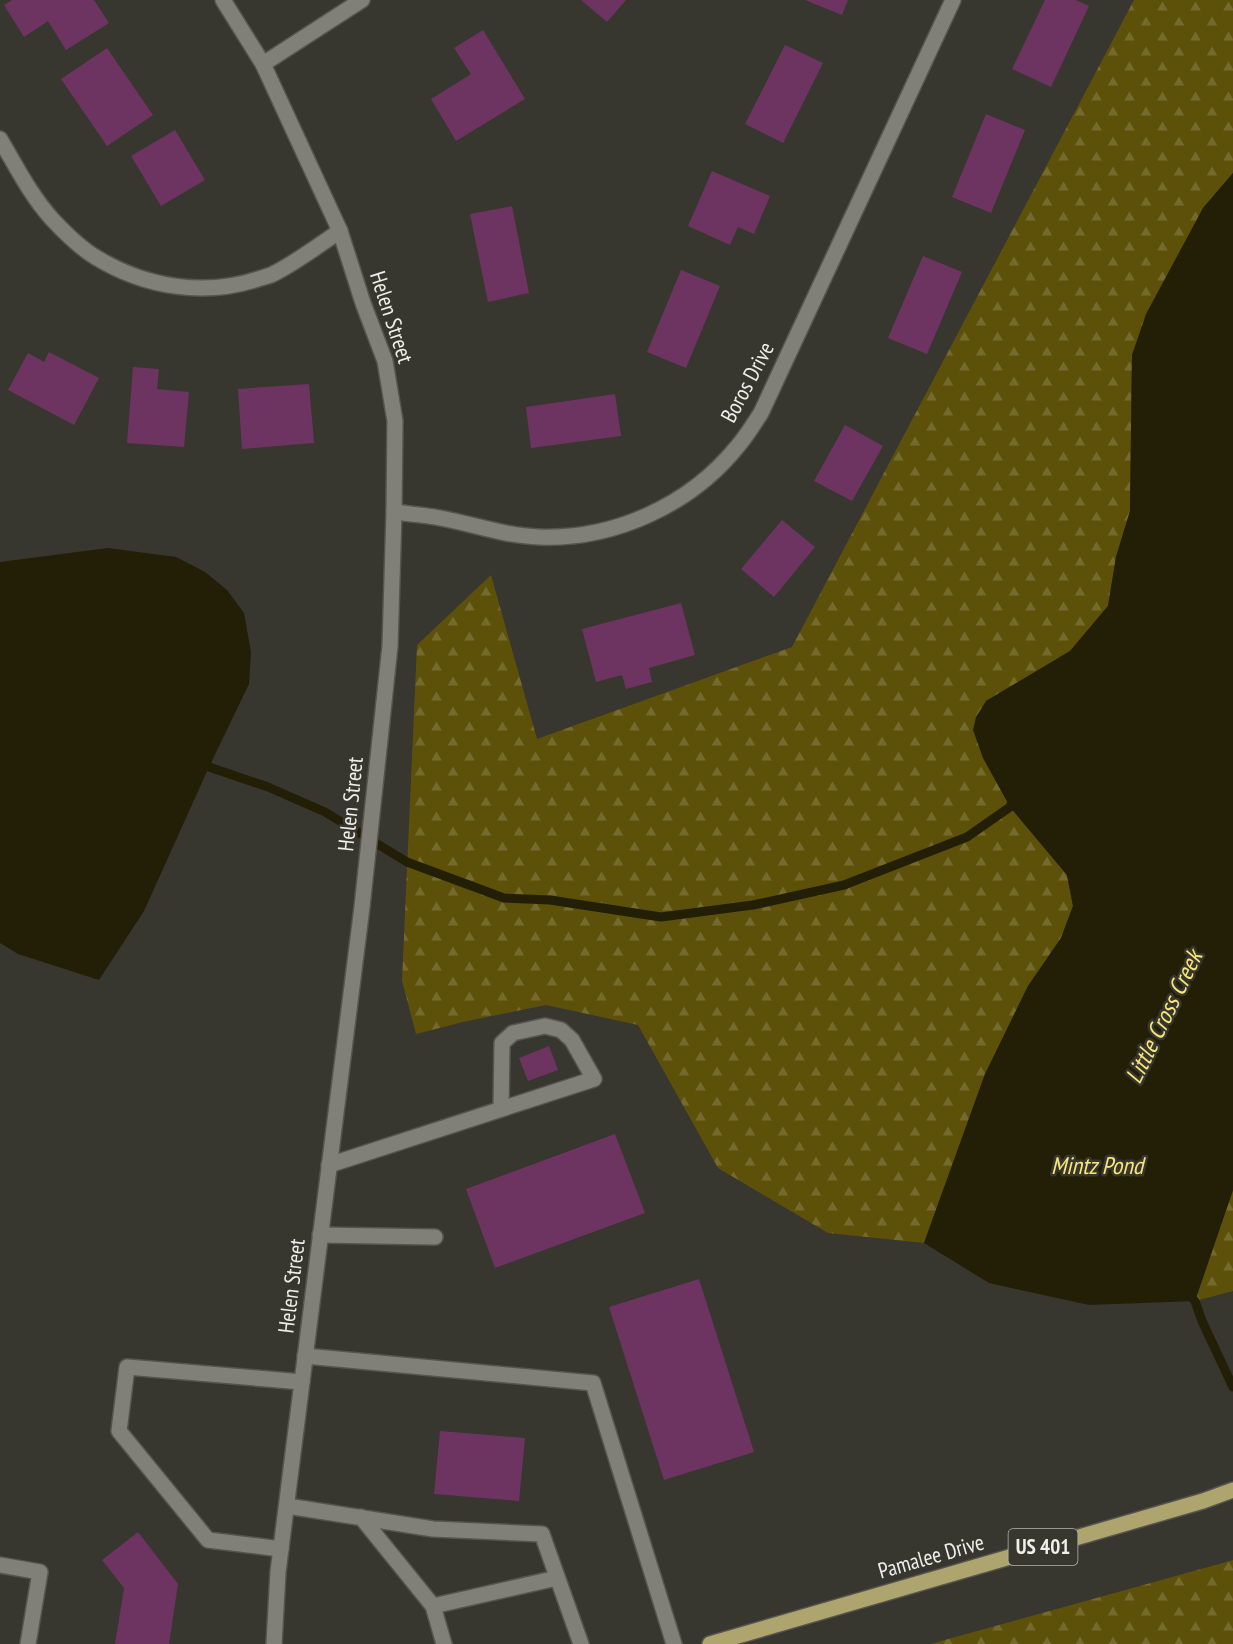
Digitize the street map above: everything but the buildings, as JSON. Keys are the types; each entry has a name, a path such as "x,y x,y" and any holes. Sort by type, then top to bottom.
{"main road":[{"name":"Pamalee Drive","path":"710,1644 1203,1501 1233,1490"}],"street":[{"name":"Helen Street","path":"223,0 263,64 340,231 363,303 386,361 395,421 390,646 362,907 281,1549 274,1644"},
{"path":"263,64 362,0"},
{"name":"Boros Drive","path":"394,512 439,517 498,532 539,537 580,535 639,519 676,501 709,477 738,447 761,413 953,0"},
{"path":"0,139 51,218 88,252 134,276 173,287 214,289 242,284 274,274 340,231"},
{"path":"329,1165 501,1109 594,1078 572,1040 561,1030 545,1026 513,1033 502,1043 501,1109"},
{"path":"320,1235 435,1237"},
{"path":"305,1356 593,1383 674,1644"},
{"path":"281,1549 208,1540 119,1431 127,1367 302,1382"},
{"path":"286,1506 433,1529 542,1534 581,1644"},
{"path":"361,1517 433,1606 444,1644"},
{"path":"0,1565 40,1572 28,1644"},
{"path":"433,1606 557,1578"}],"green space":[{"path":"1134,0 1233,0 1233,173 1203,208 1132,355 1130,511 1116,557 1108,606 1070,651 986,701 1010,807 1067,875 1073,906 1061,938 1028,986 985,1074 924,1243 828,1233 718,1168 638,1025 546,1005 416,1034 402,981 417,645 491,575 537,739 792,647"},
{"path":"1233,1190 1233,1291 1195,1301"},
{"path":"1233,1560 1233,1644 930,1644 1230,1561"}],"water":[{"name":"Mintz Pond","path":"1233,173 1233,1190 1195,1301 1089,1305 989,1283 924,1243 985,1074 1028,986 1061,938 1073,906 1067,875 1010,807 983,758 973,730 976,717 986,701 1070,651 1108,606 1116,557 1130,511 1132,355 1146,314 1203,208"},
{"path":"108,548 176,557 205,572 227,590 244,613 251,652 249,684 144,911 99,980 18,954 0,943 0,562"}],"waterway":[{"path":"204,759 209,767 268,787 325,812 407,862 504,898 550,900 661,917 753,905 844,885 967,837 1010,807 1014,796"},
{"name":"Little Cross Creek","path":"1187,1292 1195,1301 1233,1387"}]}
